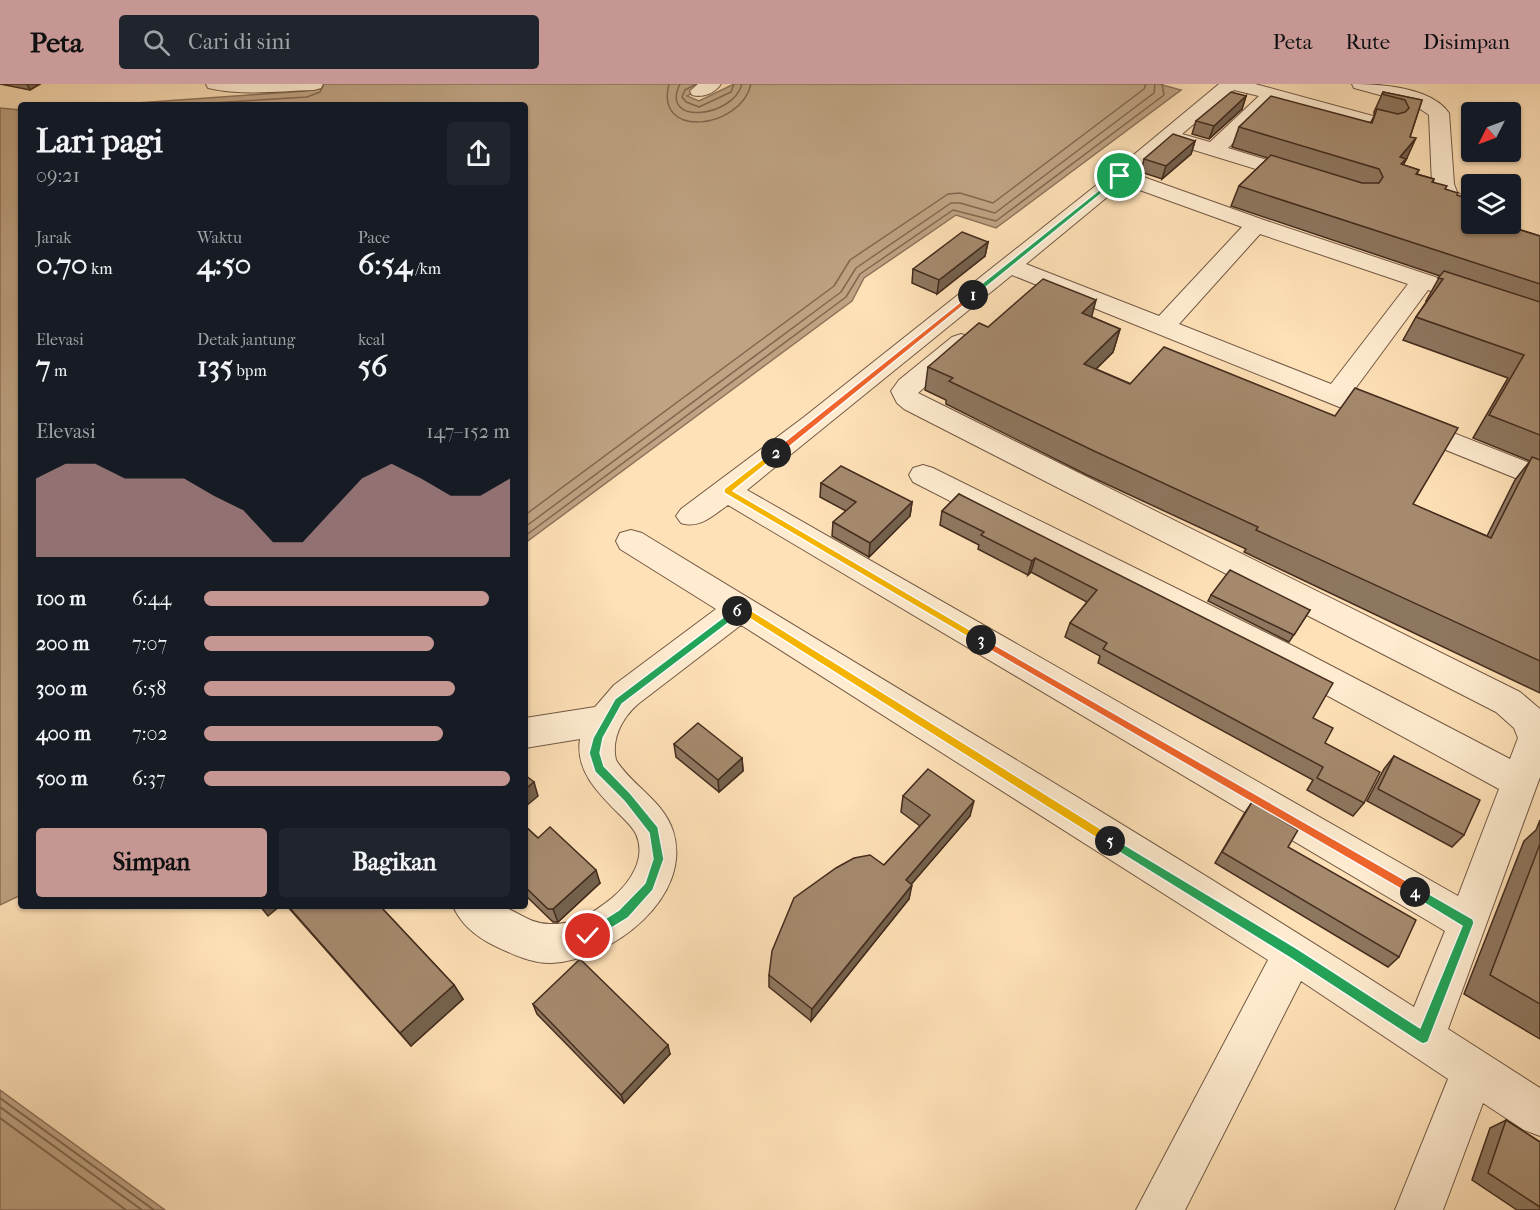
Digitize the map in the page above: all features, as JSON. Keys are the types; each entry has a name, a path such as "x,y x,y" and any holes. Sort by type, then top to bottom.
{"lane":[{"path":"215,84 241,87 314,84"},
{"path":"691,516 727,491 1232,84 1388,126"},
{"path":"1361,84 1420,100 1439,113 1443,184 1448,195 1461,205"},
{"path":"1214,150 1272,94"},
{"path":"1169,136 1316,182"},
{"path":"1120,176 1256,225 1540,320"},
{"path":"1164,326 1256,225"},
{"path":"1009,265 1540,478"},
{"path":"1336,396 1423,280"},
{"path":"968,337 908,386 904,391 906,397 1508,702 1534,719 1536,738 1423,1037"},
{"path":"923,475 1273,651 1518,781"},
{"path":"727,491 1468,923"},
{"path":"631,541 986,764 1294,953 1540,1114"},
{"path":"476,909 516,936 538,943 557,944 588,936 624,914 649,886 659,859 654,831 599,768 595,753 598,738 618,702 741,608"},
{"path":"528,733 607,720"},
{"path":"1160,1210 1294,953"},
{"path":"1419,1210 1473,1071"}],"water":[{"path":"323,84 708,84 687,96 699,101 734,84 1159,84 1181,90 996,228 956,215 864,278 852,301 528,541 528,102 151,102 306,91"},
{"path":"0,108 18,110 18,896 0,905"},
{"path":"0,1090 165,1210 0,1210"}],"building":[{"path":"1231,92 1246,96 1214,126 1196,121"},
{"path":"1383,92 1422,100 1410,137 1416,138 1400,157 1406,159 1401,164 1419,170 1416,174 1434,179 1432,182 1447,186 1445,189 1461,196 1461,234 1521,234 1521,230 1540,236 1540,284 1239,186 1271,155 1362,183 1379,183 1383,177 1379,169 1239,127 1271,96 1372,123 1377,109 1398,114 1409,108 1405,100 1382,94"},
{"path":"1173,134 1195,141 1166,166 1144,159"},
{"path":"962,232 988,242 939,280 913,269"},
{"path":"1444,271 1540,302 1540,435 1489,415 1524,355 1416,317 1443,279 1438,278"},
{"path":"1043,279 1096,300 1082,313 1120,329 1084,364 1130,384 1164,347 1335,416 1355,388 1458,428 1413,504 1491,538 1532,457 1540,460 1540,661 1256,530 1258,527 949,381 953,378 928,367 979,323 988,327"},
{"path":"841,466 912,502 870,543 833,522 856,502 821,483"},
{"path":"959,494 1333,683 1313,718 1333,728 1325,743 1380,772 1364,803 1317,778 1323,767 1103,649 1107,643 1070,623 1097,590 1035,558 1032,561 981,535 984,532 942,511"},
{"path":"1230,570 1310,610 1294,635 1211,595"},
{"path":"698,723 742,758 718,780 674,744"},
{"path":"1394,756 1480,800 1464,835 1378,789"},
{"path":"928,769 974,801 906,880 912,885 812,1009 769,975 772,951 794,898 854,858 870,855 884,865 930,815 903,796"},
{"path":"528,777 534,782 528,787"},
{"path":"1252,802 1298,830 1288,847 1416,920 1399,957 1222,852"},
{"path":"550,827 596,870 553,909 548,909 528,890 528,829 538,838"},
{"path":"1540,844 1540,1004 1490,975"},
{"path":"291,909 383,909 454,985 400,1033"},
{"path":"580,959 668,1045 621,1095 533,1004"},
{"path":"1506,1120 1540,1142 1540,1207 1488,1173"}],"route":[{"path":"588,936 624,914 649,886 659,859 654,831 599,768 595,753 598,738 618,702 741,608 986,764 1294,953 1423,1037 1468,923 816,545 727,491 1120,176"}]}
